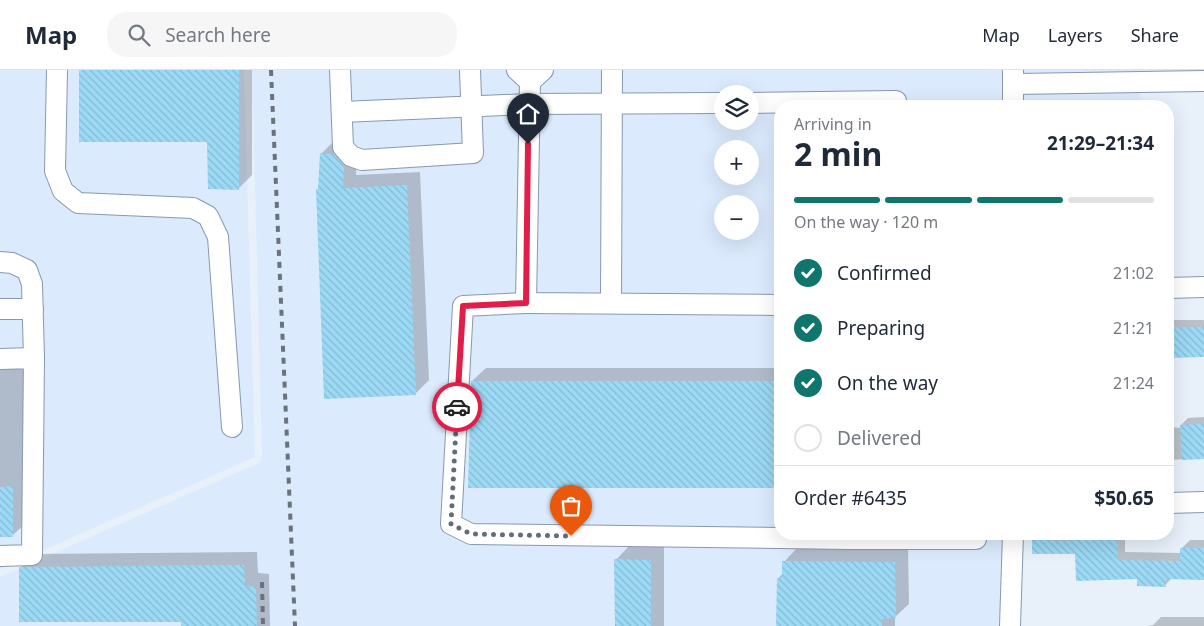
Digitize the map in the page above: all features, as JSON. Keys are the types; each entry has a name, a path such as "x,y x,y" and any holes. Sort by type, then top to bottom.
{"street":[{"path":"57,70 55,171 63,191 78,203 193,208 208,216 218,237 232,427"},
{"path":"340,70 343,147 351,156 362,160 473,153 470,70"},
{"path":"611,303 612,70"},
{"path":"526,303 530,74"},
{"path":"1013,100 1013,77 1204,81"},
{"path":"759,102 774,102"},
{"path":"342,112 529,104 714,103"},
{"path":"0,262 12,262 27,270 32,284 34,358 32,555 0,556"},
{"path":"1174,288 1204,287"},
{"path":"774,304 526,303 463,306 451,524 471,534 774,538"},
{"path":"0,308 33,309"},
{"path":"0,359 34,358"},
{"path":"1174,503 1204,502"},
{"path":"1010,626 1013,540"}],"shaded area":[{"path":"0,70 244,70 255,457 0,569"},
{"path":"252,70 1004,70 1004,100 774,100 774,540 1004,540 1001,626 0,626 0,577 261,462"},
{"path":"1022,70 1204,70 1204,71 1022,73"},
{"path":"1140,92 1141,100 1022,100 1022,94"}],"building":[{"path":"79,70 239,70 239,190 208,189 207,142 79,142"},
{"path":"320,153 334,154 344,165 343,188 407,185 416,395 324,399 316,189 318,189"},
{"path":"1174,327 1204,327 1204,357 1174,358"},
{"path":"471,381 774,381 774,488 468,488"},
{"path":"1204,423 1204,459 1182,460 1180,425"},
{"path":"13,486 13,537 0,537 0,487"},
{"path":"1032,540 1117,540 1118,560 1180,561 1180,548 1204,548 1204,580 1166,579 1166,587 1137,586 1137,579 1076,581 1075,554 1032,554"},
{"path":"614,559 651,560 651,626 615,626"},
{"path":"782,561 895,562 896,618 882,619 882,626 776,626 777,578 782,578"},
{"path":"244,565 245,586 256,587 257,626 181,626 181,622 19,622 19,567"}],"railway":[{"path":"271,70 295,626"},
{"path":"262,582 263,626"}],"way so far":[{"path":"457,407 451,524 471,534 571,536"}],"route":[{"path":"457,407 463,306 526,303 528,144"}]}
